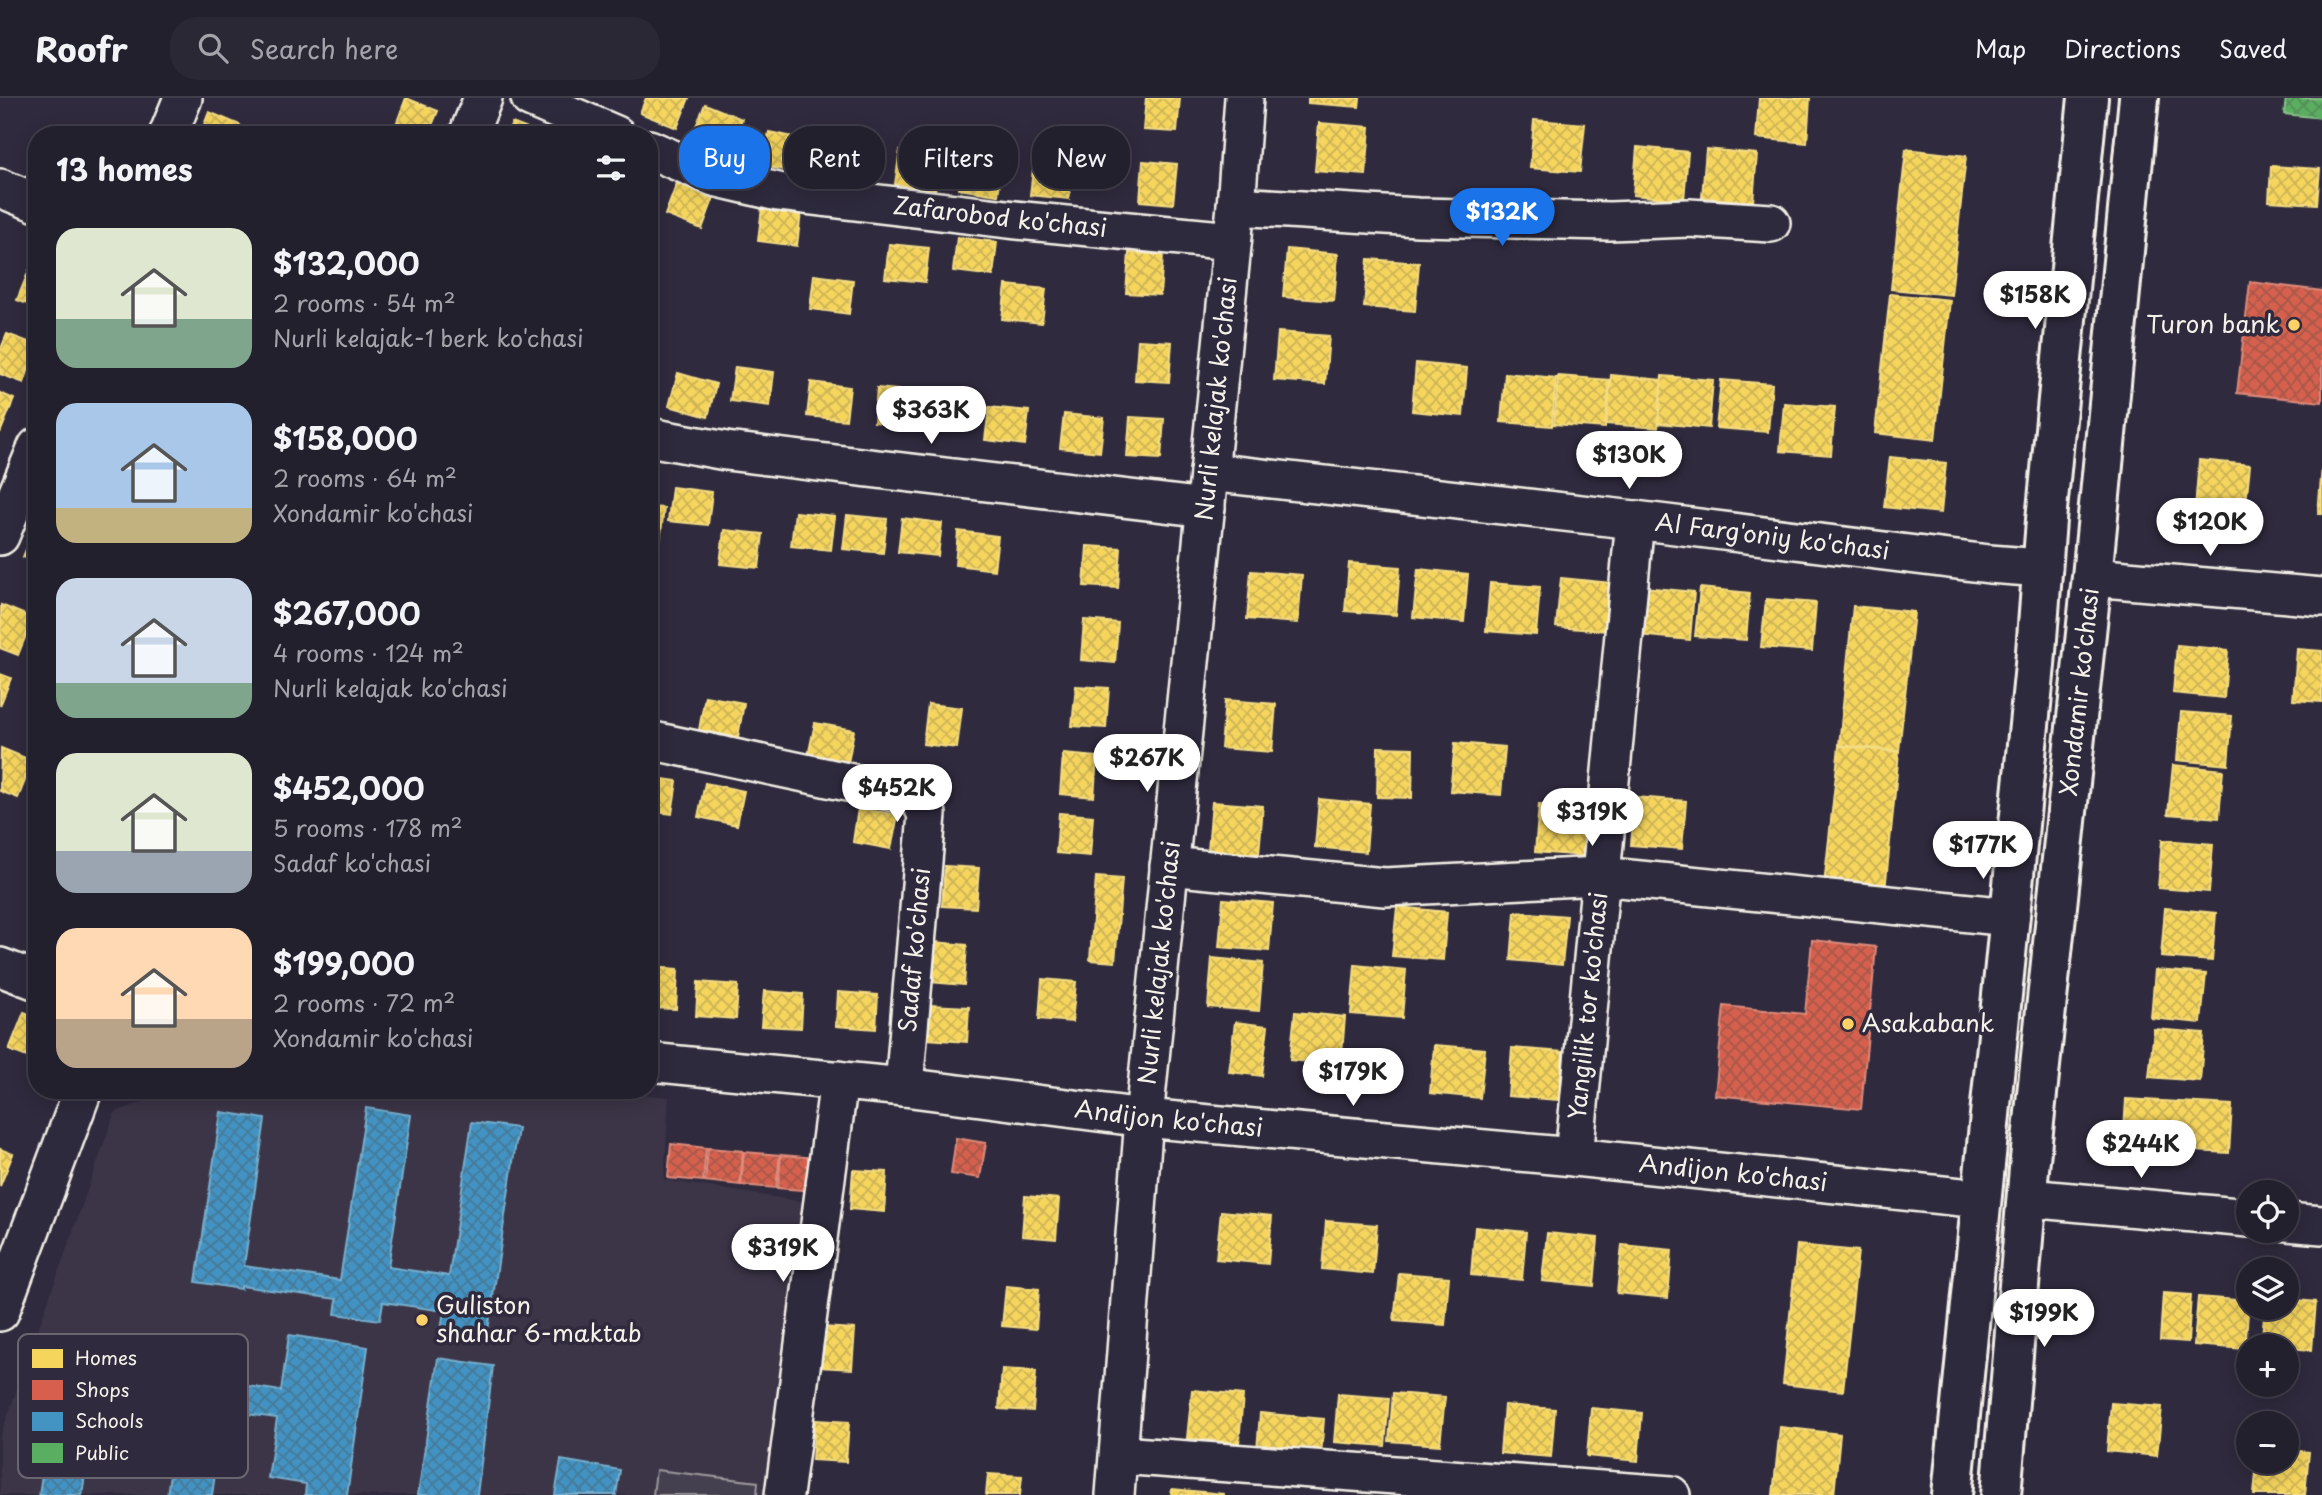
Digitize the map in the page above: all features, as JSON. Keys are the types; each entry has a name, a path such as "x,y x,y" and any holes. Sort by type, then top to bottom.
{"main road":[{"name":"Xondamir ko'chasi","path":"1952,1495 2088,98"},
{"name":"Xondamir ko'chasi","path":"2001,1495 2027,1198 2139,98"}],"street":[{"path":"172,126 183,98"},
{"path":"471,126 482,98"},
{"path":"530,98 595,126"},
{"name":"Nurli kelajak ko'chasi","path":"1115,1495 1144,1118 1234,224 1244,98"},
{"name":"Zafarobod ko'chasi","path":"658,153 714,177 778,192 1016,220 1234,224 1418,217 1610,221 1689,218 1772,223"},
{"path":"0,188 28,199"},
{"path":"658,438 740,452 1206,508"},
{"path":"0,536 28,469"},
{"name":"Al Farg'oniy ko'chasi","path":"1209,472 1635,520 1989,564 2043,568"},
{"name":"Yangilik tor ko'chasi","path":"1574,1157 1635,520"},
{"path":"2092,577 2322,597"},
{"name":"Sadaf ko'chasi","path":"658,742 918,797 927,814 904,1087"},
{"path":"1169,866 1385,887 1600,876 2010,917"},
{"path":"0,967 28,978"},
{"name":"Andijon ko'chasi","path":"658,1063 904,1087 1144,1118 1574,1157 1981,1199"},
{"path":"784,1495 839,1080"},
{"path":"0,1312 80,1099"},
{"path":"2027,1198 2236,1217"},
{"path":"2299,1223 2322,1225"},
{"path":"1119,1455 1671,1495"}],"shaded area":[{"name":"Guliston shahar 6-maktab","path":"669,1097 664,1180 819,1204 779,1495 0,1495 0,1437 18,1386 18,1478 248,1478 248,1334 36,1334 115,1112 152,1099"},
{"path":"656,1470 758,1482 757,1495 653,1495"}],"building: Homes":[{"path":"406,98 438,111 432,126 395,126"},
{"path":"646,98 689,98 677,128 640,113"},
{"path":"1146,98 1180,98 1177,132 1143,130"},
{"path":"1308,98 1360,98 1359,107 1308,103"},
{"path":"1759,98 1810,98 1807,143 1756,138"},
{"path":"705,104 742,119 739,126 696,126"},
{"path":"209,112 240,125 240,126 204,126"},
{"path":"1534,120 1585,124 1580,172 1530,168"},
{"path":"1319,123 1370,127 1366,175 1315,171"},
{"path":"770,132 784,135 784,170 770,167"},
{"path":"1637,147 1688,152 1684,200 1633,195"},
{"path":"1706,149 1757,154 1753,202 1702,197"},
{"path":"1906,149 1966,156 1951,295 1891,289"},
{"path":"899,157 899,185 895,184"},
{"path":"1143,161 1177,164 1173,204 1140,201"},
{"path":"2271,166 2320,169 2317,204 2269,201"},
{"path":"1032,178 1032,189 1070,189 1069,199 1030,195"},
{"path":"677,183 679,189 693,189 714,197 702,229 665,215"},
{"path":"958,189 999,189 998,195"},
{"path":"762,207 801,212 797,246 758,241"},
{"path":"957,237 997,242 993,276 953,271"},
{"path":"889,244 929,248 925,282 885,278"},
{"path":"1287,249 1338,254 1334,301 1283,297"},
{"path":"1129,253 1163,255 1160,295 1126,293"},
{"path":"1368,259 1419,263 1415,311 1364,307"},
{"path":"28,273 28,304 17,300"},
{"path":"814,275 853,280 849,314 810,309"},
{"path":"1006,285 1046,289 1042,323 1002,319"},
{"path":"1890,294 1950,300 1935,440 1875,433"},
{"path":"1278,332 1329,336 1325,384 1274,380"},
{"path":"7,334 28,342 28,371 24,383 0,374 0,351"},
{"path":"1138,340 1172,342 1169,382 1135,380"},
{"path":"1416,363 1467,368 1463,416 1412,411"},
{"path":"735,367 774,372 770,406 730,401"},
{"path":"678,373 716,384 708,417 669,406"},
{"path":"1505,373 1556,378 1552,426 1501,422"},
{"path":"1611,375 1662,380 1658,428 1606,424"},
{"path":"1558,376 1610,380 1605,428 1554,424"},
{"path":"1662,376 1713,380 1709,428 1658,423"},
{"path":"1721,380 1772,384 1768,432 1716,428"},
{"path":"811,382 850,387 846,420 807,416"},
{"path":"877,388 917,392 913,426 874,422"},
{"path":"0,393 14,399 0,433"},
{"path":"1784,403 1835,407 1831,455 1780,451"},
{"path":"989,407 1029,411 1025,445 985,440"},
{"path":"1064,414 1104,418 1100,452 1060,448"},
{"path":"1130,417 1164,419 1161,459 1127,457"},
{"path":"1890,457 1946,463 1941,513 1884,507"},
{"path":"2199,460 2250,465 2245,513 2195,508"},
{"path":"2322,466 2322,514 2318,514"},
{"path":"672,487 712,492 708,525 668,521"},
{"path":"658,508 664,508 658,542"},
{"path":"795,512 835,516 831,550 791,546"},
{"path":"847,515 887,519 883,553 843,549"},
{"path":"902,518 942,523 938,556 898,552"},
{"path":"724,530 763,534 759,568 720,564"},
{"path":"958,531 998,536 994,570 955,565"},
{"path":"28,545 28,559 23,557"},
{"path":"1087,546 1121,548 1118,588 1084,586"},
{"path":"1349,563 1400,567 1396,615 1345,611"},
{"path":"1418,569 1468,574 1464,622 1413,617"},
{"path":"1251,571 1302,575 1298,623 1247,619"},
{"path":"1561,578 1611,583 1607,631 1556,627"},
{"path":"1490,583 1540,587 1536,635 1486,631"},
{"path":"1643,587 1694,592 1690,640 1638,635"},
{"path":"1700,588 1750,593 1746,640 1695,636"},
{"path":"1766,599 1816,603 1812,651 1761,647"},
{"path":"1,605 28,616 28,630 18,655 0,648"},
{"path":"1853,606 1914,612 1899,751 1839,745"},
{"path":"1084,620 1118,623 1115,663 1081,660"},
{"path":"2177,645 2228,650 2224,698 2173,693"},
{"path":"2297,649 2322,651 2322,702 2293,700"},
{"path":"0,674 11,678 0,706"},
{"path":"1076,686 1109,688 1106,728 1072,726"},
{"path":"705,696 744,703 738,737 699,730"},
{"path":"1225,700 1276,704 1272,752 1221,748"},
{"path":"928,704 962,708 957,748 923,744"},
{"path":"2181,712 2232,716 2228,765 2177,760"},
{"path":"815,723 854,730 848,763 808,756"},
{"path":"1455,743 1505,747 1501,795 1450,791"},
{"path":"1839,746 1899,752 1885,891 1824,885"},
{"path":"1378,747 1413,748 1412,798 1377,797"},
{"path":"1,748 28,759 28,773 18,798 0,791"},
{"path":"1063,754 1097,757 1094,797 1060,794"},
{"path":"2173,765 2223,770 2219,818 2168,814"},
{"path":"658,778 677,781 672,814 658,812"},
{"path":"705,783 744,791 737,825 698,817"},
{"path":"1635,797 1686,801 1682,849 1631,845"},
{"path":"1319,799 1370,804 1366,852 1315,847"},
{"path":"1212,802 1263,806 1259,854 1208,850"},
{"path":"1539,804 1590,809 1586,856 1535,852"},
{"path":"858,808 898,815 891,849 853,842"},
{"path":"1059,813 1093,816 1090,856 1056,853"},
{"path":"2162,840 2213,844 2209,892 2158,888"},
{"path":"945,866 979,868 976,908 942,906"},
{"path":"1096,877 1122,879 1115,962 1090,960"},
{"path":"1223,899 1273,903 1269,951 1219,947"},
{"path":"1397,907 1447,912 1443,960 1392,956"},
{"path":"2165,908 2216,913 2212,961 2161,957"},
{"path":"1515,912 1567,916 1562,965 1511,960"},
{"path":"934,942 967,945 964,985 930,982"},
{"path":"1212,958 1263,963 1259,1011 1208,1007"},
{"path":"1355,965 1406,970 1402,1018 1351,1014"},
{"path":"658,968 678,969 676,1009 658,1008"},
{"path":"2155,970 2206,974 2201,1023 2151,1018"},
{"path":"1042,979 1076,982 1072,1022 1039,1019"},
{"path":"698,982 738,985 736,1019 696,1016"},
{"path":"764,991 803,994 801,1028 761,1026"},
{"path":"838,992 878,995 876,1029 836,1026"},
{"path":"929,1005 969,1007 967,1042 927,1039"},
{"path":"24,1012 28,1014 28,1057 9,1050"},
{"path":"1295,1012 1345,1017 1341,1065 1290,1060"},
{"path":"1235,1022 1268,1026 1262,1076 1229,1072"},
{"path":"2154,1029 2204,1033 2200,1081 2149,1077"},
{"path":"1434,1045 1485,1049 1480,1098 1430,1093"},
{"path":"1512,1048 1563,1052 1558,1100 1508,1096"},
{"path":"2126,1099 2232,1105 2229,1153 2123,1147"},
{"path":"0,1149 13,1154 0,1186"},
{"path":"853,1170 887,1172 884,1212 850,1209"},
{"path":"1025,1196 1059,1199 1056,1239 1022,1236"},
{"path":"1221,1211 1272,1216 1268,1264 1216,1259"},
{"path":"1326,1221 1377,1225 1373,1274 1322,1269"},
{"path":"1475,1227 1526,1232 1522,1280 1471,1275"},
{"path":"1547,1233 1598,1238 1594,1286 1542,1281"},
{"path":"1622,1245 1672,1250 1668,1298 1617,1293"},
{"path":"1797,1245 1858,1251 1843,1391 1783,1384"},
{"path":"1399,1273 1449,1277 1445,1325 1394,1321"},
{"path":"1006,1286 1039,1289 1036,1329 1002,1326"},
{"path":"2163,1293 2191,1295 2188,1342 2160,1340"},
{"path":"2198,1297 2236,1300 2236,1320 2247,1320 2246,1334 2236,1334 2236,1348 2194,1345"},
{"path":"2299,1300 2316,1302 2312,1350 2299,1349 2299,1334 2262,1334 2264,1320 2299,1320"},
{"path":"821,1327 855,1329 852,1369 818,1367"},
{"path":"1002,1369 1036,1371 1033,1411 999,1409"},
{"path":"1192,1390 1243,1395 1239,1443 1187,1438"},
{"path":"1393,1393 1445,1397 1440,1445 1389,1441"},
{"path":"1338,1394 1389,1398 1385,1446 1334,1442"},
{"path":"2111,1403 2162,1407 2157,1456 2107,1451"},
{"path":"1504,1405 1555,1409 1551,1457 1500,1453"},
{"path":"1591,1408 1642,1413 1638,1461 1587,1456"},
{"path":"1260,1413 1324,1419 1321,1455 1257,1450"},
{"path":"815,1420 849,1422 846,1462 812,1460"},
{"path":"1780,1427 1840,1434 1834,1495 1773,1495"},
{"path":"2299,1451 2309,1452 2305,1495 2254,1495 2256,1474 2299,1474"},
{"path":"988,1474 1022,1476 1020,1495 986,1495"},
{"path":"1172,1489 1223,1494 1223,1495 1171,1495"}],"building: Shops":[{"path":"2250,282 2322,291 2322,402 2237,393"},
{"path":"1812,940 1876,947 1861,1109 1715,1095 1724,1006 1805,1014"},
{"path":"956,1138 986,1143 980,1178 951,1174"},
{"path":"671,1144 706,1148 703,1181 668,1178"},
{"path":"708,1148 743,1151 740,1185 705,1181"},
{"path":"744,1152 780,1155 776,1188 741,1185"},
{"path":"781,1155 816,1158 813,1191 778,1188"}],"building: Schools":[{"path":"366,1108 411,1115 388,1267 449,1276 472,1122 518,1128 487,1337 441,1330 444,1311 383,1302 380,1320 335,1314 337,1299 196,1282 221,1112 265,1119 244,1266 340,1280"},
{"path":"289,1335 368,1347 347,1495 305,1495 306,1484 268,1478 277,1418 248,1414 248,1386 281,1391"},
{"path":"438,1358 493,1366 477,1495 418,1495"},
{"path":"561,1460 620,1470 616,1495 555,1495"},
{"path":"41,1478 84,1478 82,1495 39,1495"},
{"path":"169,1478 214,1478 212,1495 167,1495"}],"building: Public":[{"path":"2286,98 2322,98 2322,118 2284,114"}],"place":[{"name":"Turon bank","path":"2294,325"},
{"name":"Asakabank","path":"1848,1024"},
{"name":"Guliston shahar 6-maktab","path":"422,1320"}]}
